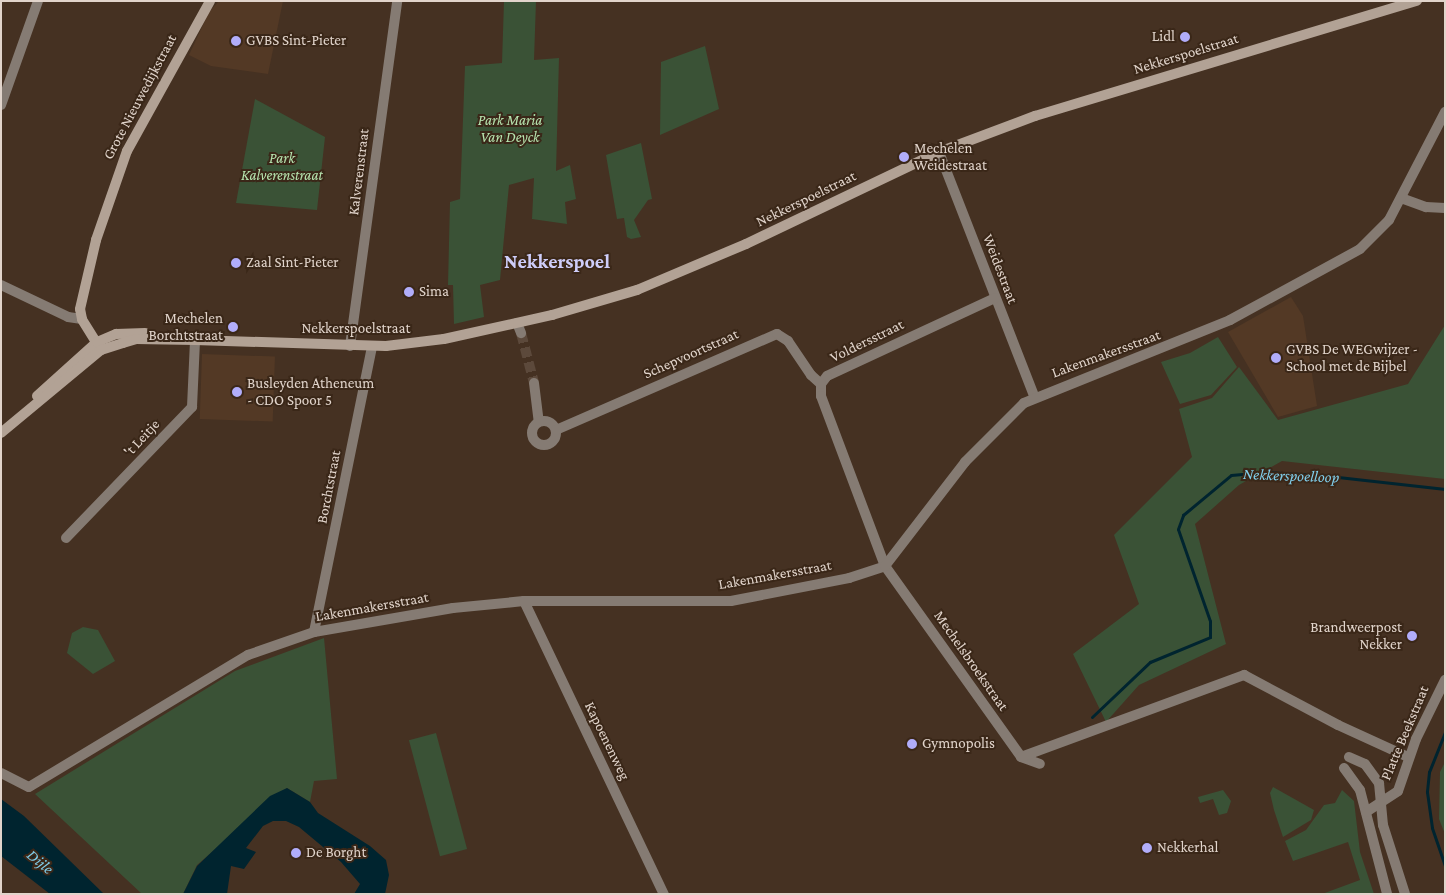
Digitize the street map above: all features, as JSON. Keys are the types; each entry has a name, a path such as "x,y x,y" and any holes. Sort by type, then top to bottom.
{"main road":[{"name":"Grote Nieuwedijkstraat","path":"82,319 80,309 96,240 117,174 156,93 210,1"},
{"name":"Nekkerspoelstraat","path":"1,433 99,346 136,339 372,347 444,339 517,323 637,290 746,244 939,152 1035,116 1416,1"},
{"path":"82,319 99,346"}],"street":[{"path":"1,105 38,1"},
{"name":"Kalverenstraat","path":"350,346 397,1"},
{"name":"Lakenmakersstraat","path":"1,772 29,786 248,655 314,632 453,608 524,601 731,601 849,578 885,566 965,462 1024,403 1034,396 1120,363 1150,355 1230,320 1318,275 1378,234 1401,198 1445,112"},
{"name":"Weidestraat","path":"939,152 1034,396"},
{"path":"1401,198 1426,208 1445,208"},
{"path":"1,285 68,317 82,319"},
{"name":"Voldersstraat","path":"885,566 821,396 821,384 827,376 995,298"},
{"path":"517,323 521,333"},
{"name":"Schepvoortstraat","path":"534,384 539,422 532,431 539,444 553,441 556,430 777,334 788,341 811,376 821,384"},
{"name":"'t Leitje","path":"66,538 192,407 195,340"},
{"name":"Borchtstraat","path":"314,632 372,347"},
{"path":"539,422 549,422 556,430"},
{"name":"Mechelsbroekstraat","path":"885,566 1021,757"},
{"name":"Kapoenenweg","path":"524,601 664,894"},
{"path":"1021,757 1244,675 1338,725 1408,757"},
{"name":"Platte Beekstraat","path":"1366,812 1398,791 1408,757 1445,680"},
{"path":"1021,757 1040,764"},
{"path":"1349,757 1365,764 1373,772 1378,783 1390,853 1405,894"},
{"path":"1344,768 1360,790 1376,860 1388,894"}],"shaded area":[{"name":"GVBS Sint-Pieter","path":"219,1 283,1 268,74 211,66 189,55 209,12"},
{"name":"GVBS De WEGwijzer - School met de Bijbel","path":"1291,297 1303,316 1317,406 1278,417 1228,332"},
{"name":"Busleyden Atheneum - CDO Spoor 5","path":"202,354 275,357 273,422 200,419"}],"green space":[{"name":"Park Maria Van Deyck","path":"504,1 536,1 534,60 559,58 556,171 570,165 576,199 565,202 567,224 532,219 534,178 509,185 500,280 480,285 484,317 454,324 453,285 448,285 450,202 460,199 465,66 502,63"},
{"path":"705,46 719,109 660,135 661,62"},
{"name":"Park Kalverenstraat","path":"255,99 325,137 317,210 236,203"},
{"path":"641,143 652,199 648,200 634,220 641,237 631,239 627,237 624,218 617,219 606,155"},
{"path":"1445,325 1445,479 1282,461 1239,485 1195,524 1226,644 1139,685 1106,722 1073,654 1139,604 1114,535 1192,457 1179,409 1212,398 1239,367 1278,420 1408,384"},
{"path":"1218,337 1237,367 1211,395 1180,404 1161,362 1190,353"},
{"path":"83,627 98,630 115,661 93,674 67,653 72,633"},
{"path":"324,638 337,779 314,781 310,802 287,788 197,865 183,894 142,894 35,794 235,671"},
{"path":"436,733 467,849 440,856 409,740"},
{"path":"1445,762 1445,834 1439,819 1440,772"},
{"path":"1273,787 1314,810 1311,820 1283,837 1270,793"},
{"path":"1223,790 1231,801 1227,813 1219,815 1213,799 1200,803 1198,797"},
{"path":"1342,790 1354,801 1360,852 1374,894 1322,894 1360,880 1348,842 1293,861 1285,841 1306,830 1324,805 1335,803"}],"water":[{"path":"287,788 310,802 318,813 370,846 386,860 389,875 385,894 354,894 360,884 341,862 299,827 286,821 273,821 263,826 246,848 256,852 244,869 231,866 227,894 183,894 197,866 270,796"},
{"name":"Dijle","path":"1,799 24,816 104,894 50,894 1,856"}],"waterway":[{"name":"Nekkerspoelloop","path":"1092,717 1150,662 1210,637 1210,621 1178,529 1183,515 1231,475 1265,472 1320,475 1445,489"},
{"path":"1445,732 1429,772 1427,792 1432,828 1445,866"}],"tunnel":[{"path":"521,333 534,383"}],"place":[{"name":"Lidl","path":"1185,37"},
{"name":"GVBS Sint-Pieter","path":"236,41"},
{"name":"Mechelen Weidestraat","path":"904,157"},
{"name":"Zaal Sint-Pieter","path":"236,263"},
{"name":"Sima","path":"409,292"},
{"name":"Mechelen Borchtstraat","path":"233,327"},
{"name":"GVBS De WEGwijzer - School met de Bijbel","path":"1276,358"},
{"name":"Busleyden Atheneum - CDO Spoor 5","path":"237,392"},
{"name":"Brandweerpost Nekker","path":"1412,636"},
{"name":"Gymnopolis","path":"912,744"},
{"name":"Nekkerhal","path":"1147,848"},
{"name":"De Borght","path":"296,853"}],"district":[{"name":"Nekkerspoel","path":"557,261"}]}
